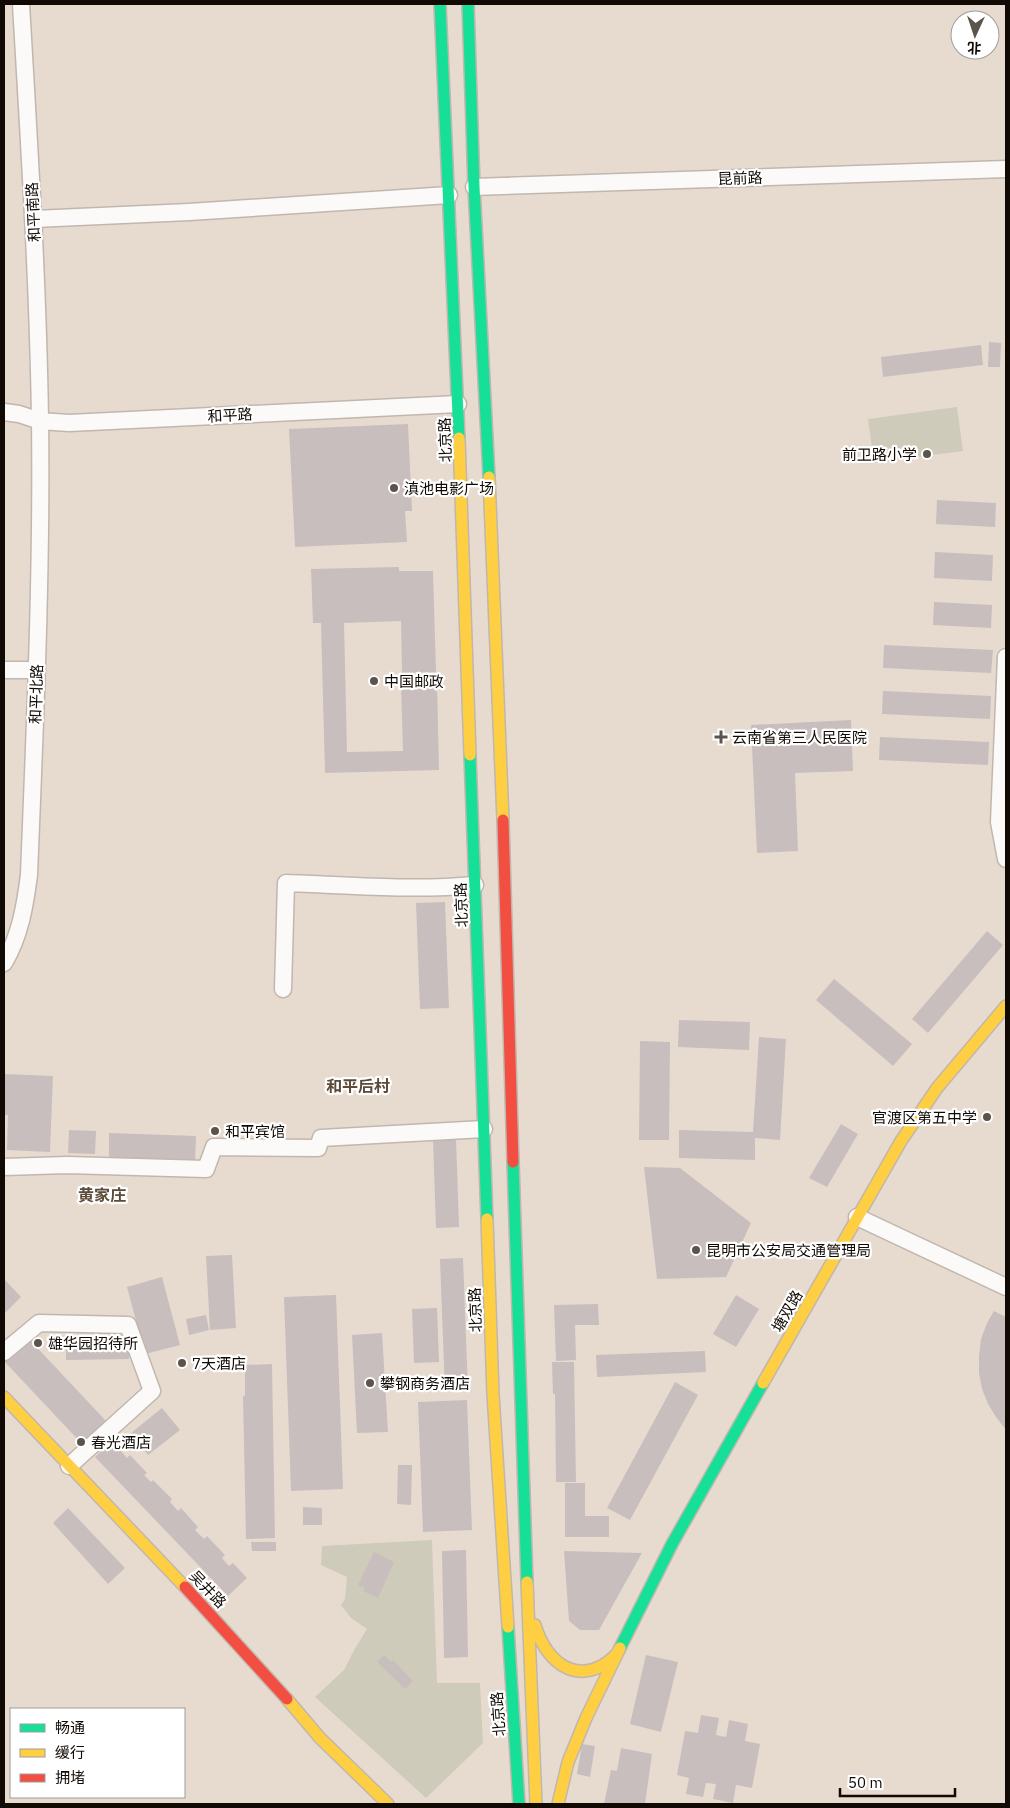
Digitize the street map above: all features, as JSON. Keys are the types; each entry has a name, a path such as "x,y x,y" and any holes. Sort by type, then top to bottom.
{"main road":[{"name":"北京路","path":"440,4 458,404 494,1394 519,1804"},
{"path":"468,4 474,187 486,398 500,738 521,1418 536,1804"},
{"name":"塘双路","path":"558,1804 568,1762 586,1718 672,1544 901,1141 937,1088 1006,1006"},
{"name":"吴井路","path":"4,1397 217,1621 279,1689 320,1738 388,1804"},
{"path":"529,1606 544,1648 549,1656 563,1667 581,1672 600,1668 609,1663 620,1648"}],"street":[{"name":"和平南路","path":"21,4 34,219 40,421"},
{"name":"昆前路","path":"474,187 1006,169"},
{"path":"34,219 189,212 449,195"},
{"name":"和平路","path":"4,412 19,414 40,421 69,423 458,404"},
{"name":"和平北路","path":"4,963 16,937 24,909 29,875 37,670 40,421"},
{"path":"1006,657 999,822 1006,860"},
{"path":"4,670 37,670"},
{"path":"283,989 286,883 398,887 475,885"},
{"path":"4,1167 67,1165 206,1169 214,1147 318,1148 321,1138 484,1129"},
{"path":"857,1217 1006,1287"},
{"path":"4,1352 39,1323 128,1325 152,1391 69,1466"}],"shaded area":[{"path":"957,407 963,451 874,463 868,419"},
{"path":"432,1540 437,1683 480,1683 483,1743 426,1798 315,1697 344,1670 367,1629 351,1618 341,1605 345,1599 347,1577 321,1565 322,1546"}],"building":[{"path":"989,342 1001,343 1000,367 988,367"},
{"path":"981,345 983,365 883,377 881,357"},
{"path":"408,424 412,511 405,511 407,542 295,547 289,429"},
{"path":"937,500 996,503 995,527 936,524"},
{"path":"935,552 993,555 992,581 934,578"},
{"path":"399,567 399,571 433,571 436,672 402,673 401,621 344,623 347,752 403,751 401,684 437,683 439,770 325,773 321,623 313,623 311,569"},
{"path":"934,602 992,605 991,628 933,625"},
{"path":"884,645 993,650 991,673 883,668"},
{"path":"883,691 991,696 990,719 882,714"},
{"path":"851,720 853,771 795,773 798,851 757,853 751,725"},
{"path":"880,737 989,742 988,765 879,760"},
{"path":"445,902 449,1008 420,1009 416,903"},
{"path":"987,931 1003,945 928,1033 912,1019"},
{"path":"834,979 912,1044 893,1066 816,1000"},
{"path":"679,1020 750,1022 749,1050 678,1047"},
{"path":"759,1037 786,1039 780,1140 755,1138 755,1160 679,1158 679,1130 753,1132"},
{"path":"640,1041 670,1042 669,1140 639,1140"},
{"path":"4,1074 53,1076 50,1152 7,1150 8,1115 4,1115"},
{"path":"841,1124 858,1134 827,1187 809,1178"},
{"path":"69,1130 96,1131 95,1154 68,1153"},
{"path":"109,1133 196,1136 195,1162 109,1159"},
{"path":"456,1138 459,1227 436,1228 433,1139"},
{"name":"昆明市公安局交通管理局","path":"644,1167 680,1168 751,1223 726,1277 657,1279"},
{"path":"232,1255 236,1328 210,1330 206,1256"},
{"path":"463,1258 468,1391 445,1392 440,1259"},
{"path":"162,1277 180,1345 145,1354 127,1287"},
{"path":"4,1279 21,1297 4,1314"},
{"path":"336,1295 343,1489 291,1491 284,1297"},
{"path":"736,1295 759,1309 736,1347 713,1334"},
{"path":"598,1304 599,1325 575,1325 576,1360 556,1361 554,1305"},
{"path":"437,1308 439,1362 414,1363 412,1309"},
{"path":"994,1311 1006,1317 1006,1430 988,1404 982,1389 979,1373 981,1339"},
{"path":"206,1315 209,1330 189,1335 186,1319"},
{"name":"攀钢商务酒店","path":"382,1333 388,1432 357,1433 352,1335"},
{"path":"66,1337 129,1337 129,1359 66,1360"},
{"path":"28,1338 107,1422 83,1445 4,1361"},
{"path":"705,1351 706,1372 597,1377 596,1355"},
{"path":"552,1362 574,1362 576,1482 556,1482 555,1394 553,1394"},
{"path":"272,1364 275,1538 246,1539 243,1396 245,1396 245,1365"},
{"path":"675,1382 698,1395 630,1520 607,1508"},
{"path":"467,1400 472,1530 423,1532 418,1402"},
{"path":"162,1408 180,1430 148,1455 131,1433"},
{"path":"114,1439 121,1446 118,1448 127,1458 130,1455 147,1473 144,1475 151,1482 153,1480 172,1499 170,1502 178,1511 181,1508 198,1527 195,1530 204,1539 207,1536 225,1555 222,1558 229,1566 233,1563 247,1578 228,1596 95,1457"},
{"path":"398,1465 412,1465 411,1505 397,1504"},
{"path":"565,1483 585,1483 585,1516 609,1516 609,1537 565,1537"},
{"path":"303,1507 322,1508 322,1525 303,1525"},
{"path":"68,1508 125,1568 108,1584 53,1523"},
{"path":"251,1542 276,1542 276,1551 252,1551"},
{"path":"466,1550 468,1657 444,1658 442,1551"},
{"path":"564,1551 642,1553 599,1630 580,1630 569,1621"},
{"path":"374,1552 394,1562 378,1598 363,1591 365,1588 358,1585"},
{"path":"384,1655 391,1662 393,1660 413,1681 405,1689 377,1662"},
{"path":"646,1655 678,1662 661,1732 630,1724"},
{"path":"701,1715 719,1718 716,1735 726,1737 729,1720 748,1724 745,1741 760,1744 752,1788 736,1785 733,1803 713,1799 716,1784 706,1783 703,1797 686,1794 689,1778 677,1775 685,1731 698,1733"},
{"path":"582,1744 595,1746 590,1777 577,1774"},
{"path":"621,1748 652,1754 645,1804 604,1804 611,1770 617,1771"}],"traffic: fast":[{"path":"440,4 459,438"},
{"path":"468,4 474,187 489,477"},
{"path":"470,755 487,1219"},
{"path":"513,1162 527,1582"},
{"path":"620,1648 672,1544 763,1383"},
{"path":"508,1627 519,1804"}],"traffic: slow":[{"path":"459,438 470,755"},
{"path":"489,477 503,820"},
{"path":"763,1383 901,1141 937,1088 1006,1006"},
{"path":"487,1219 493,1394 508,1627"},
{"path":"4,1397 185,1587"},
{"path":"527,1582 536,1804"},
{"path":"535,1625 548,1652 567,1668 579,1671 591,1670 604,1664 617,1654"},
{"path":"558,1804 568,1762 586,1718 620,1648"},
{"path":"287,1699 320,1738 388,1804"}],"traffic: jam":[{"path":"503,820 513,1162"},
{"path":"185,1587 287,1699"}],"place":[{"name":"前卫路小学","path":"927,454"},
{"name":"滇池电影广场","path":"394,488"},
{"name":"中国邮政","path":"374,681"},
{"name":"云南省第三人民医院","path":"721,737"},
{"name":"官渡区第五中学","path":"987,1117"},
{"name":"和平宾馆","path":"215,1131"},
{"name":"昆明市公安局交通管理局","path":"696,1250"},
{"name":"雄华园招待所","path":"38,1343"},
{"name":"7天酒店","path":"182,1363"},
{"name":"攀钢商务酒店","path":"370,1383"},
{"name":"春光酒店","path":"81,1442"}],"district":[{"name":"和平后村","path":"358,1086"},
{"name":"黄家庄","path":"102,1195"}]}
